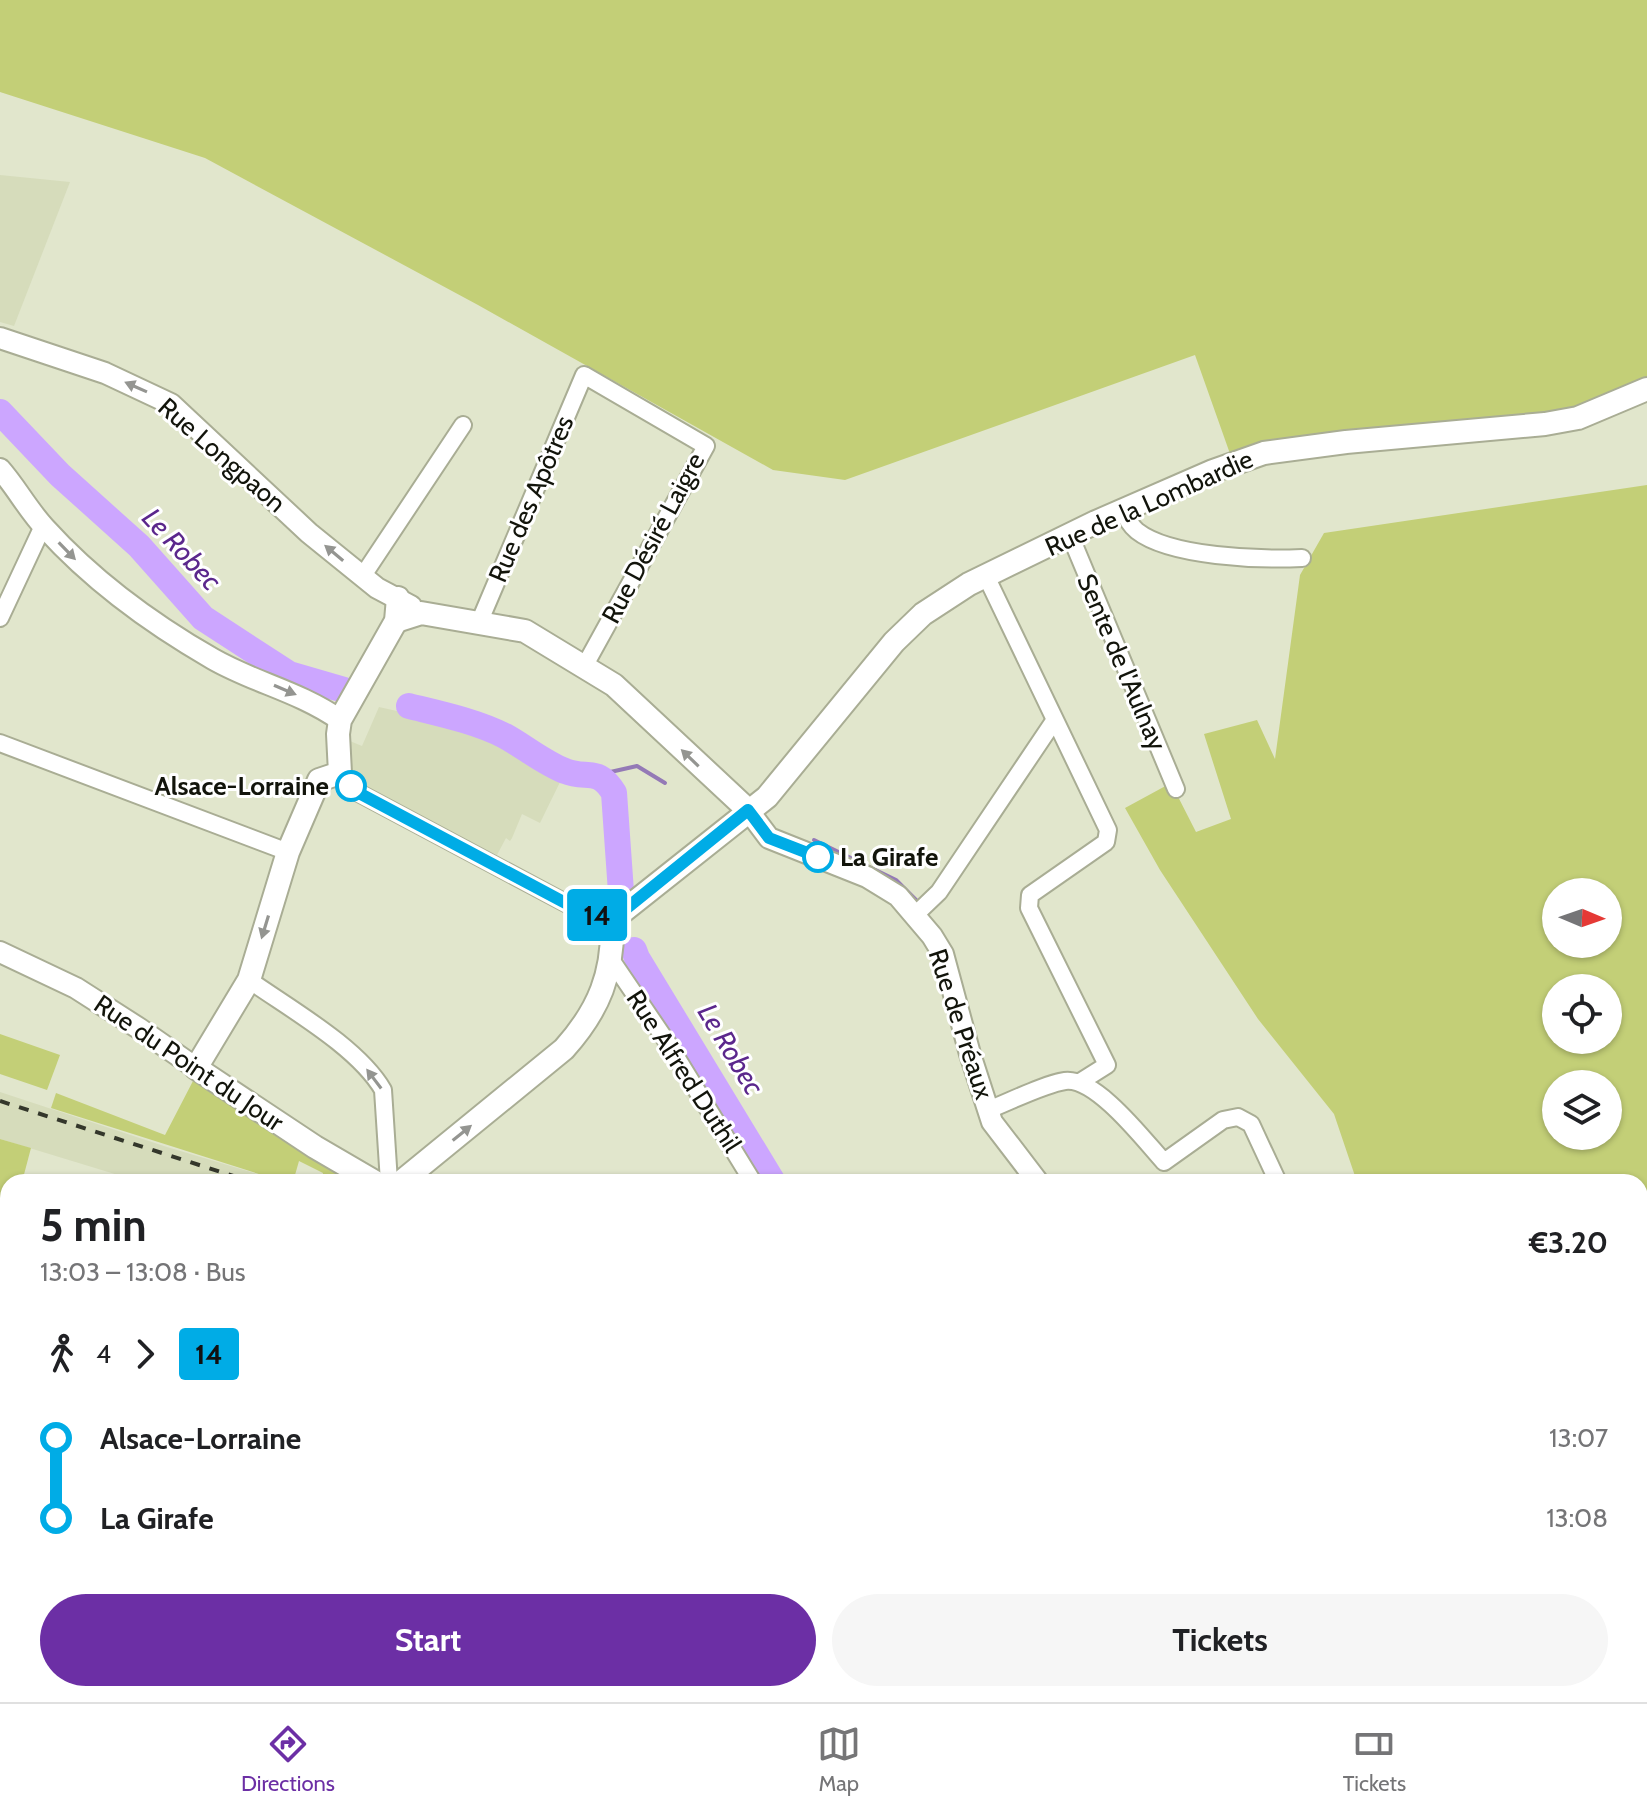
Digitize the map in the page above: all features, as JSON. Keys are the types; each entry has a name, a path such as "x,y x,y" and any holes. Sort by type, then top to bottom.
{"main road":[{"name":"Rue de la Lombardie","path":"612,920 767,797 901,634 937,604 986,576 1213,471 1264,453 1346,442 1545,424 1578,418 1647,389"},
{"path":"196,1068 249,980 288,852 319,780 340,773 340,720 396,621 398,598"},
{"path":"396,621 421,613 525,631 614,685 748,810"},
{"path":"411,1174 564,1049 578,1034 595,1007 612,961 612,920"},
{"name":"Rue du Point du Jour","path":"196,1068 361,1174"}],"street":[{"name":"Rue Longpaon","path":"0,338 105,373 171,404 309,533 362,577 421,613"},
{"name":"Rue des Apôtres","path":"479,623 584,375"},
{"name":"Rue Désiré Laigre","path":"584,375 706,446 584,667"},
{"path":"362,577 463,425"},
{"path":"0,469 43,526 76,561 110,590 215,660 315,703 340,720"},
{"path":"1123,511 1136,530 1172,546 1222,556 1265,560 1302,558"},
{"path":"0,618 43,526"},
{"name":"Sente de l'Aulnay","path":"1070,535 1176,789"},
{"path":"986,576 1108,830 1106,842 1030,895 1029,908 1107,1065 1080,1082"},
{"path":"915,915 939,892 1054,721"},
{"path":"0,743 288,852"},
{"path":"340,773 357,792 368,798 573,907 612,920"},
{"name":"Rue de Préaux","path":"748,810 769,838 867,877 898,896 915,915 943,954 992,1122 1032,1174"},
{"name":"Rue du Point du Jour","path":"0,952 76,988 196,1068"},
{"name":"Rue Alfred Duthil","path":"612,961 667,1042 748,1174"},
{"path":"249,980 355,1056 377,1080 383,1090 388,1174"},
{"path":"988,1110 1064,1081 1080,1082 1105,1099 1164,1162 1223,1120 1238,1117 1251,1124 1274,1174"}],"shaded area":[{"path":"0,175 70,182 14,326 0,322"},
{"path":"379,707 472,728 541,761 563,776 540,823 522,814 512,838 510,841 506,838 497,855 360,788 349,769 345,739 362,746"},
{"path":"0,1092 257,1174 115,1174 0,1139"}],"green space":[{"path":"0,0 1647,0 1647,394 1630,403 1234,465 1195,355 845,480 773,470 478,305 205,158 0,92"},
{"path":"1647,485 1647,1174 1354,1174 1334,1114 1258,1019 1160,870 1125,808 1171,783 1196,832 1231,819 1204,734 1257,720 1275,759 1300,575 1324,533"},
{"path":"0,1034 60,1055 47,1090 0,1074"},
{"path":"193,1081 282,1140 341,1174 323,1174 299,1161 295,1174 259,1174 51,1108 56,1093 165,1135"},
{"path":"0,1139 31,1148 24,1174 0,1174"}],"waterway":[{"name":"Le Robec","path":"0,412 60,475 139,546 203,618 289,674 344,690"},
{"name":"Le Robec","path":"409,706 482,726 505,736 557,768 603,779 614,793 621,892"},
{"path":"597,775 637,766 665,783"},
{"path":"814,840 896,880 918,902"},
{"name":"Le Robec","path":"634,950 768,1174"}],"railway":[{"path":"0,1101 227,1174"}],"bus line":[{"name":"14","path":"351,786 573,907 612,920 748,810 769,838 818,857"}],"place":[{"name":"Alsace-Lorraine","path":"351,786"},
{"name":"La Girafe","path":"818,857"}]}
